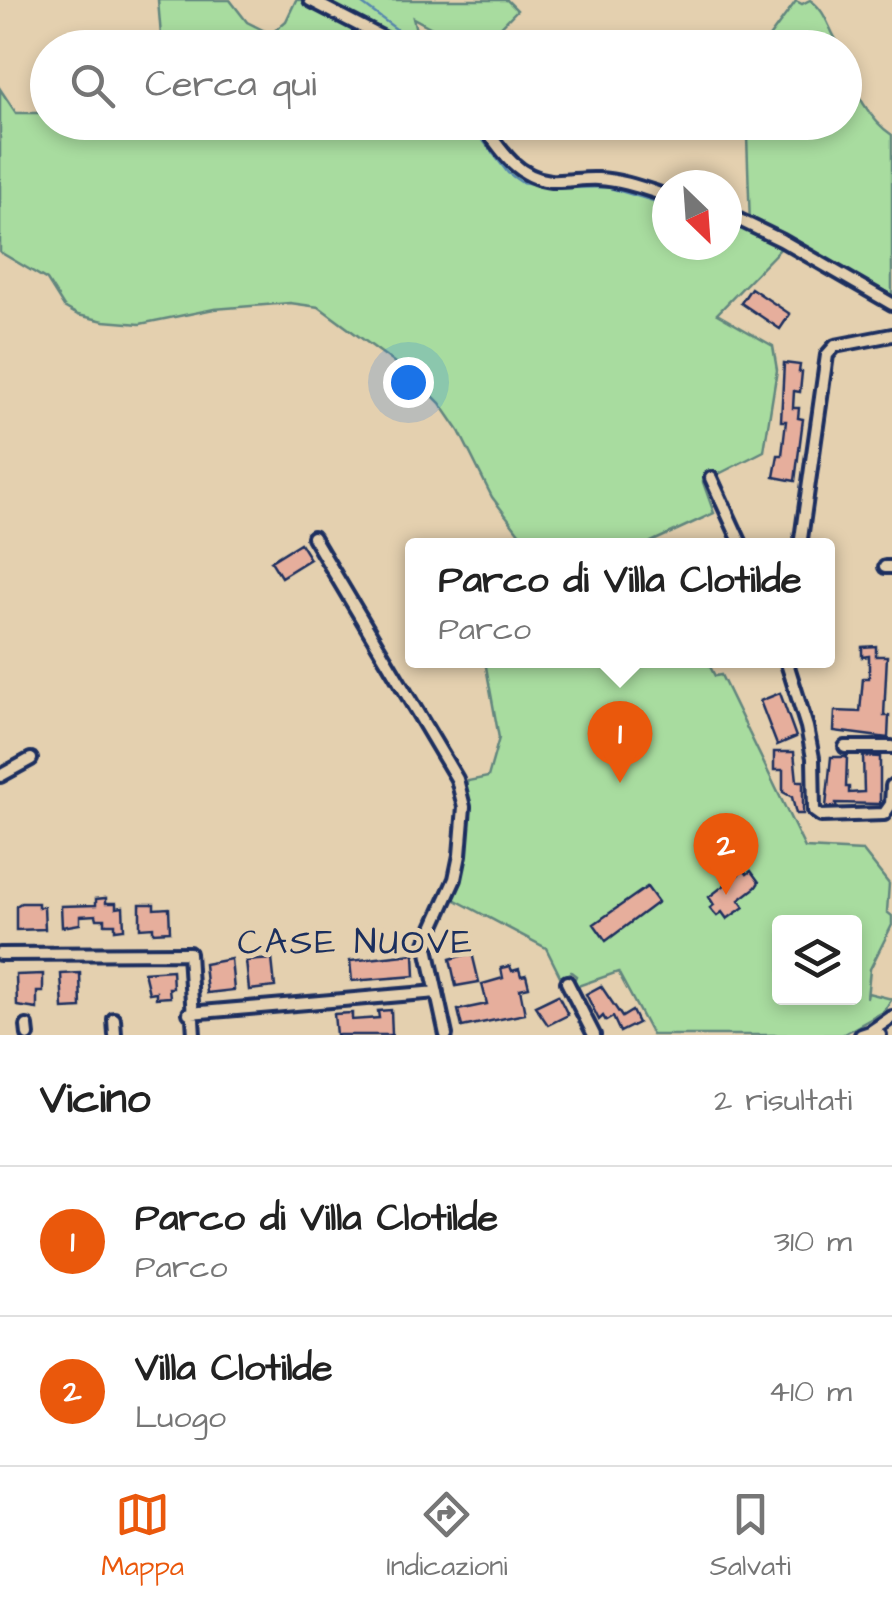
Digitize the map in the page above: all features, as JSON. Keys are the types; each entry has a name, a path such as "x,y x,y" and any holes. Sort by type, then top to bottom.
{"street":[{"path":"310,0 369,30"},
{"path":"493,140 504,156 524,172 547,181 598,179 652,191"},
{"path":"742,221 892,304"},
{"path":"801,538 827,356 835,346 892,335"},
{"path":"712,478 738,538"},
{"path":"313,537 458,780 462,794 460,855 454,880 426,942 446,1035"},
{"path":"788,668 813,758 814,812 821,816 884,814 891,804 892,786"},
{"path":"845,747 892,747"},
{"path":"0,776 32,759"},
{"path":"0,954 189,953 194,1035"},
{"path":"567,982 594,1035"},
{"path":"190,1013 437,992"},
{"path":"870,1034 892,1017"},
{"path":"114,1020 115,1035"}],"green space":[{"path":"158,0 230,0 247,22 263,30 160,30"},
{"path":"296,0 507,0 517,10 498,30 435,30 413,18 416,30 276,30 286,21"},
{"path":"810,0 821,10 831,30 775,30 796,1 802,4"},
{"path":"0,89 16,113 30,113 30,140 496,140 534,179 618,185 652,193 652,260 742,260 742,224 750,226 747,140 862,140 862,100 892,135 892,302 876,303 783,246 717,314 773,346 777,370 764,451 703,482 714,513 660,538 523,538 492,497 459,431 440,403 414,377 319,307 290,303 214,309 140,324 104,321 64,307 47,280 0,252"},
{"path":"486,668 711,668 715,676 721,675 805,848 863,851 889,884 887,912 892,916 892,925 870,969 867,998 868,993 892,999 883,1012 842,1035 652,1035 618,972 575,987 576,976 571,972 561,978 546,948 450,897 465,842 468,781 488,777 499,738"}],"building":[{"path":"751,288 790,314 780,329 741,303"},
{"path":"784,363 800,365 802,372 800,392 794,391 793,408 799,408 798,418 803,419 795,481 774,477 778,455 782,455 786,421 781,421"},
{"path":"300,543 310,559 281,577 271,561"},
{"path":"876,646 876,656 887,656 884,716 889,716 888,738 834,731 835,711 860,712 863,678 869,678 869,656 862,657 862,647"},
{"path":"780,693 796,737 777,745 760,701"},
{"path":"774,752 794,752 797,781 803,781 803,814 796,814 792,797 783,792 783,770 774,770"},
{"path":"863,756 880,757 880,804 836,803 836,807 826,807 831,757 847,757 849,793 864,792"},
{"path":"744,870 747,874 751,871 759,882 739,900 744,907 727,919 722,912 717,916 710,908 714,905 709,897"},
{"path":"647,887 658,902 606,941 594,924"},
{"path":"106,898 106,903 123,907 124,929 115,930 115,924 105,924 105,919 97,919 96,915 80,916 80,924 62,927 61,906 96,905 96,899"},
{"path":"21,903 44,907 45,929 16,930 16,906"},
{"path":"140,904 154,904 154,909 169,908 170,931 140,928"},
{"path":"472,953 479,982 456,986 450,959"},
{"path":"414,954 415,976 352,981 350,961"},
{"path":"231,959 234,990 207,993 204,964"},
{"path":"272,959 275,987 249,990 246,961"},
{"path":"510,966 512,971 519,969 521,976 526,975 529,987 520,989 525,1014 462,1027 458,1010 487,1004 482,984 503,978 501,968"},
{"path":"172,970 170,997 156,998 156,992 149,993 144,972"},
{"path":"80,973 81,1008 63,1009 61,974"},
{"path":"43,974 43,992 37,992 37,1009 17,1006 16,975"},
{"path":"601,986 622,1017 632,1011 638,1023 620,1032 613,1017 606,1021 603,1016 599,1020 586,994"},
{"path":"558,995 568,1015 548,1025 535,1006"},
{"path":"391,1010 392,1035 336,1035 334,1014 352,1013 352,1020 379,1018 378,1011"}],"waterway":[{"path":"357,0 396,30"},
{"path":"483,140 508,173 521,182 563,188 607,187 652,200"}],"place":[{"name":"Parco di Villa Clotilde","path":"620,783"},
{"name":"Villa Clotilde","path":"726,895"}],"district":[{"name":"CASE NUOVE","path":"356,942"}]}
